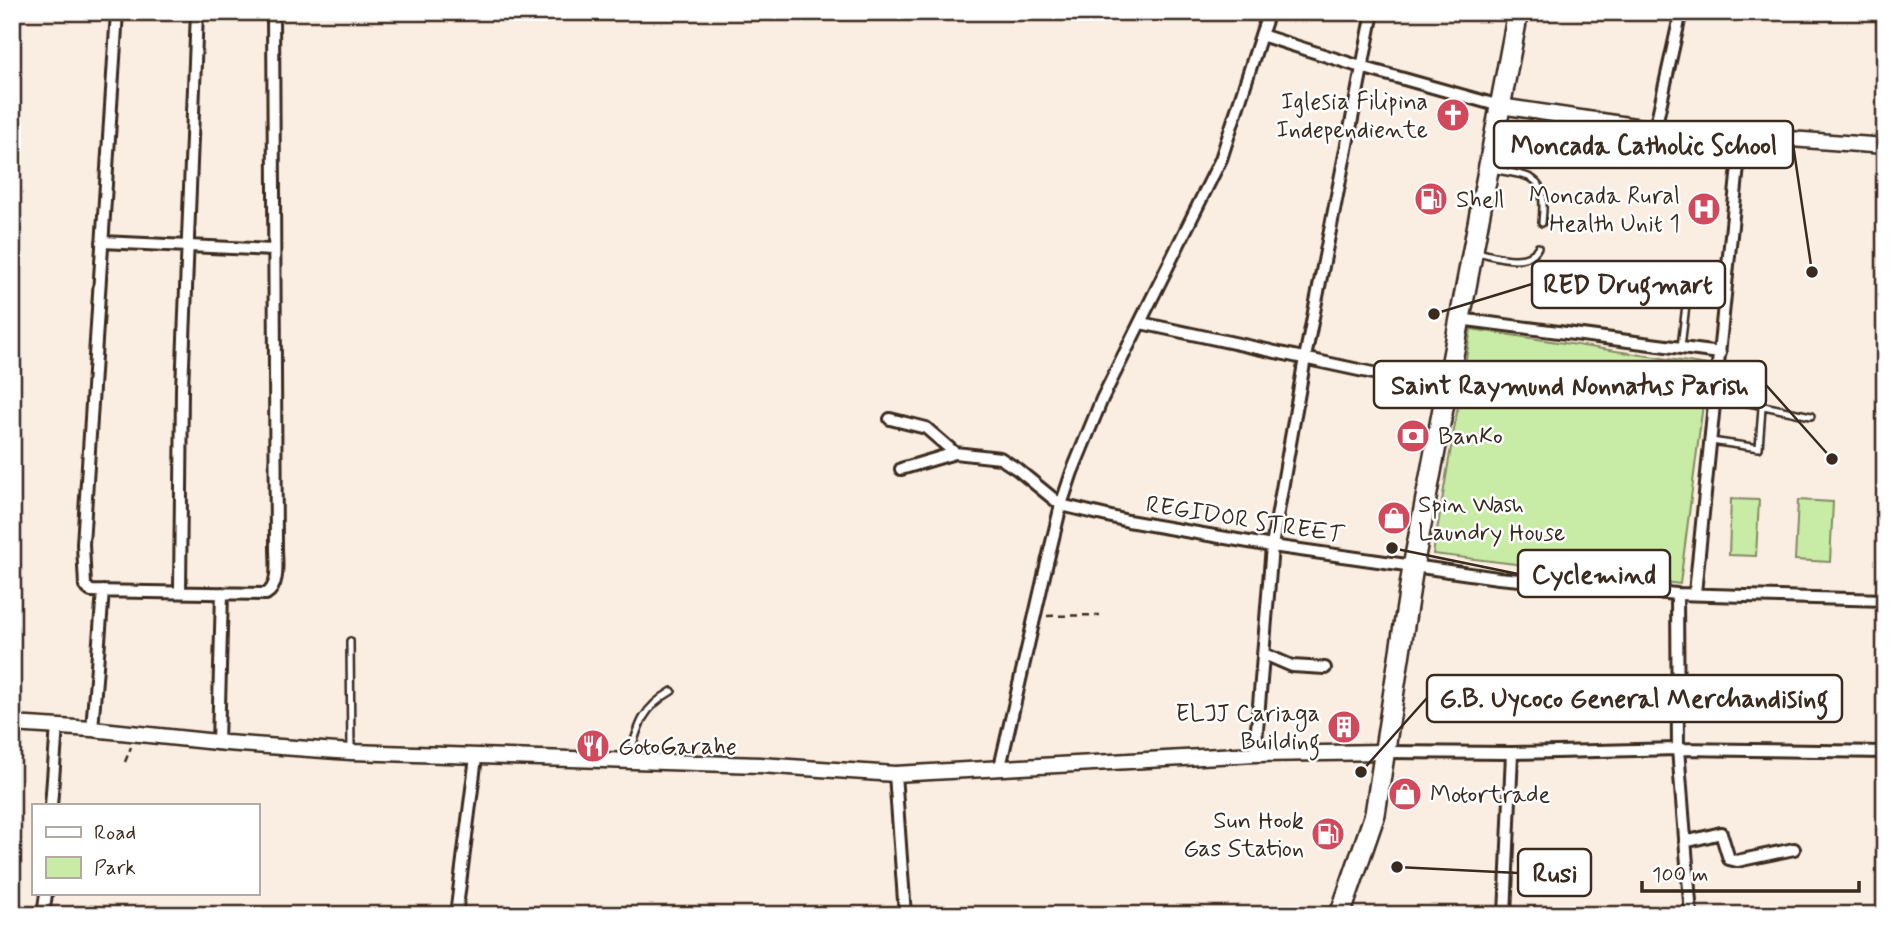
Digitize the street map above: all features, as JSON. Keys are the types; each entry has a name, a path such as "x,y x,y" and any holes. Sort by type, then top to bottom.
{"highway":[{"path":"1340,915 1376,814 1413,568 1518,12"}],"street":[{"path":"117,12 83,544 85,586 91,591 266,594 274,585 276,548 273,12"},
{"path":"180,592 182,389 197,12"},
{"path":"1000,767 1061,505 1102,399 1221,159 1269,12"},
{"path":"1255,754 1272,546 1305,358 1373,12"},
{"path":"1655,129 1681,12"},
{"path":"1261,35 1361,67 1500,106 1655,129 1885,146"},
{"path":"1695,593 1741,136"},
{"path":"102,242 273,250"},
{"path":"1459,319 1720,353"},
{"path":"1141,323 1447,389"},
{"path":"890,419 926,428 955,453"},
{"path":"901,469 955,453 1000,458 1061,505"},
{"name":"REGIDOR STREET","path":"1061,505 1128,521 1272,546 1498,578 1677,594 1885,600"},
{"path":"92,729 103,591"},
{"path":"218,743 222,593"},
{"path":"1677,594 1678,749 1691,915"},
{"path":"1264,654 1292,666 1325,668"},
{"path":"12,724 351,752 760,765 895,775 1255,754 1678,749 1885,752"},
{"path":"51,804 57,726"},
{"path":"1505,915 1513,753"},
{"path":"456,915 476,757"},
{"path":"895,775 905,915"},
{"path":"1685,842 1721,833 1729,859 1737,862 1794,849"},
{"path":"43,915 46,895"}],"lane":[{"path":"1488,168 1517,174 1540,185 1544,205 1542,223"},
{"path":"1472,251 1515,259 1535,254 1538,247"},
{"path":"1681,348 1686,305"},
{"path":"1716,396 1762,408 1811,416"},
{"path":"1711,441 1759,448 1762,408"},
{"path":"350,641 351,752"},
{"path":"628,761 641,718 659,698 672,691"}],"path":[{"path":"1035,616 1100,615"}],"green space":[{"path":"1471,329 1708,365 1680,584 1433,554"},
{"path":"1731,499 1759,500 1756,556 1729,555"},
{"path":"1798,500 1833,502 1830,562 1795,560"}],"place":[{"name":"Iglesia Filipina Independiente","path":"1453,115"},
{"name":"Shell","path":"1431,199"},
{"name":"Moncada Rural Health Unit 1","path":"1704,209"},
{"name":"Moncada Catholic School","path":"1812,272"},
{"name":"RED Drugmart","path":"1434,314"},
{"name":"BanKo","path":"1413,436"},
{"name":"Saint Raymund Nonnatus Parish","path":"1832,459"},
{"name":"Spin Wash Laundry House","path":"1394,518"},
{"name":"Cyclemind","path":"1392,548"},
{"name":"ELJJ Cariaga Building","path":"1344,727"},
{"name":"GotoGarahe","path":"593,746"},
{"name":"G.B. Uycoco General Merchandising","path":"1361,772"},
{"name":"Motortrade","path":"1405,794"},
{"name":"Sun Hook Gas Station","path":"1328,834"},
{"name":"Rusi","path":"1397,867"}]}
